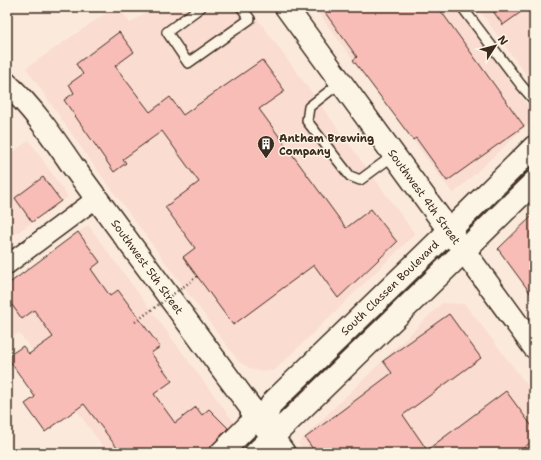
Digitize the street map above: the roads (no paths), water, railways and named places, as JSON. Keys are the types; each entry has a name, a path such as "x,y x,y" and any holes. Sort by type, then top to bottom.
{"street":[{"name":"Southwest 4th Street","path":"286,7 534,347"},
{"name":"Southwest 5th Street","path":"7,84 23,99 40,120 278,445"},
{"name":"South Classen Boulevard","path":"278,445 269,426 267,411 274,401 534,147"},
{"path":"256,453 278,445 464,251 534,182"},
{"path":"7,265 97,198"},
{"path":"221,453 249,425 252,420 252,409"}],"lane":[{"path":"201,7 166,32 188,63 250,19 241,7"},
{"path":"462,7 534,100"},
{"path":"341,82 309,107 307,121 350,176 360,180 394,155"}],"place":[{"name":"Anthem Brewing Company","path":"266,159"}]}
